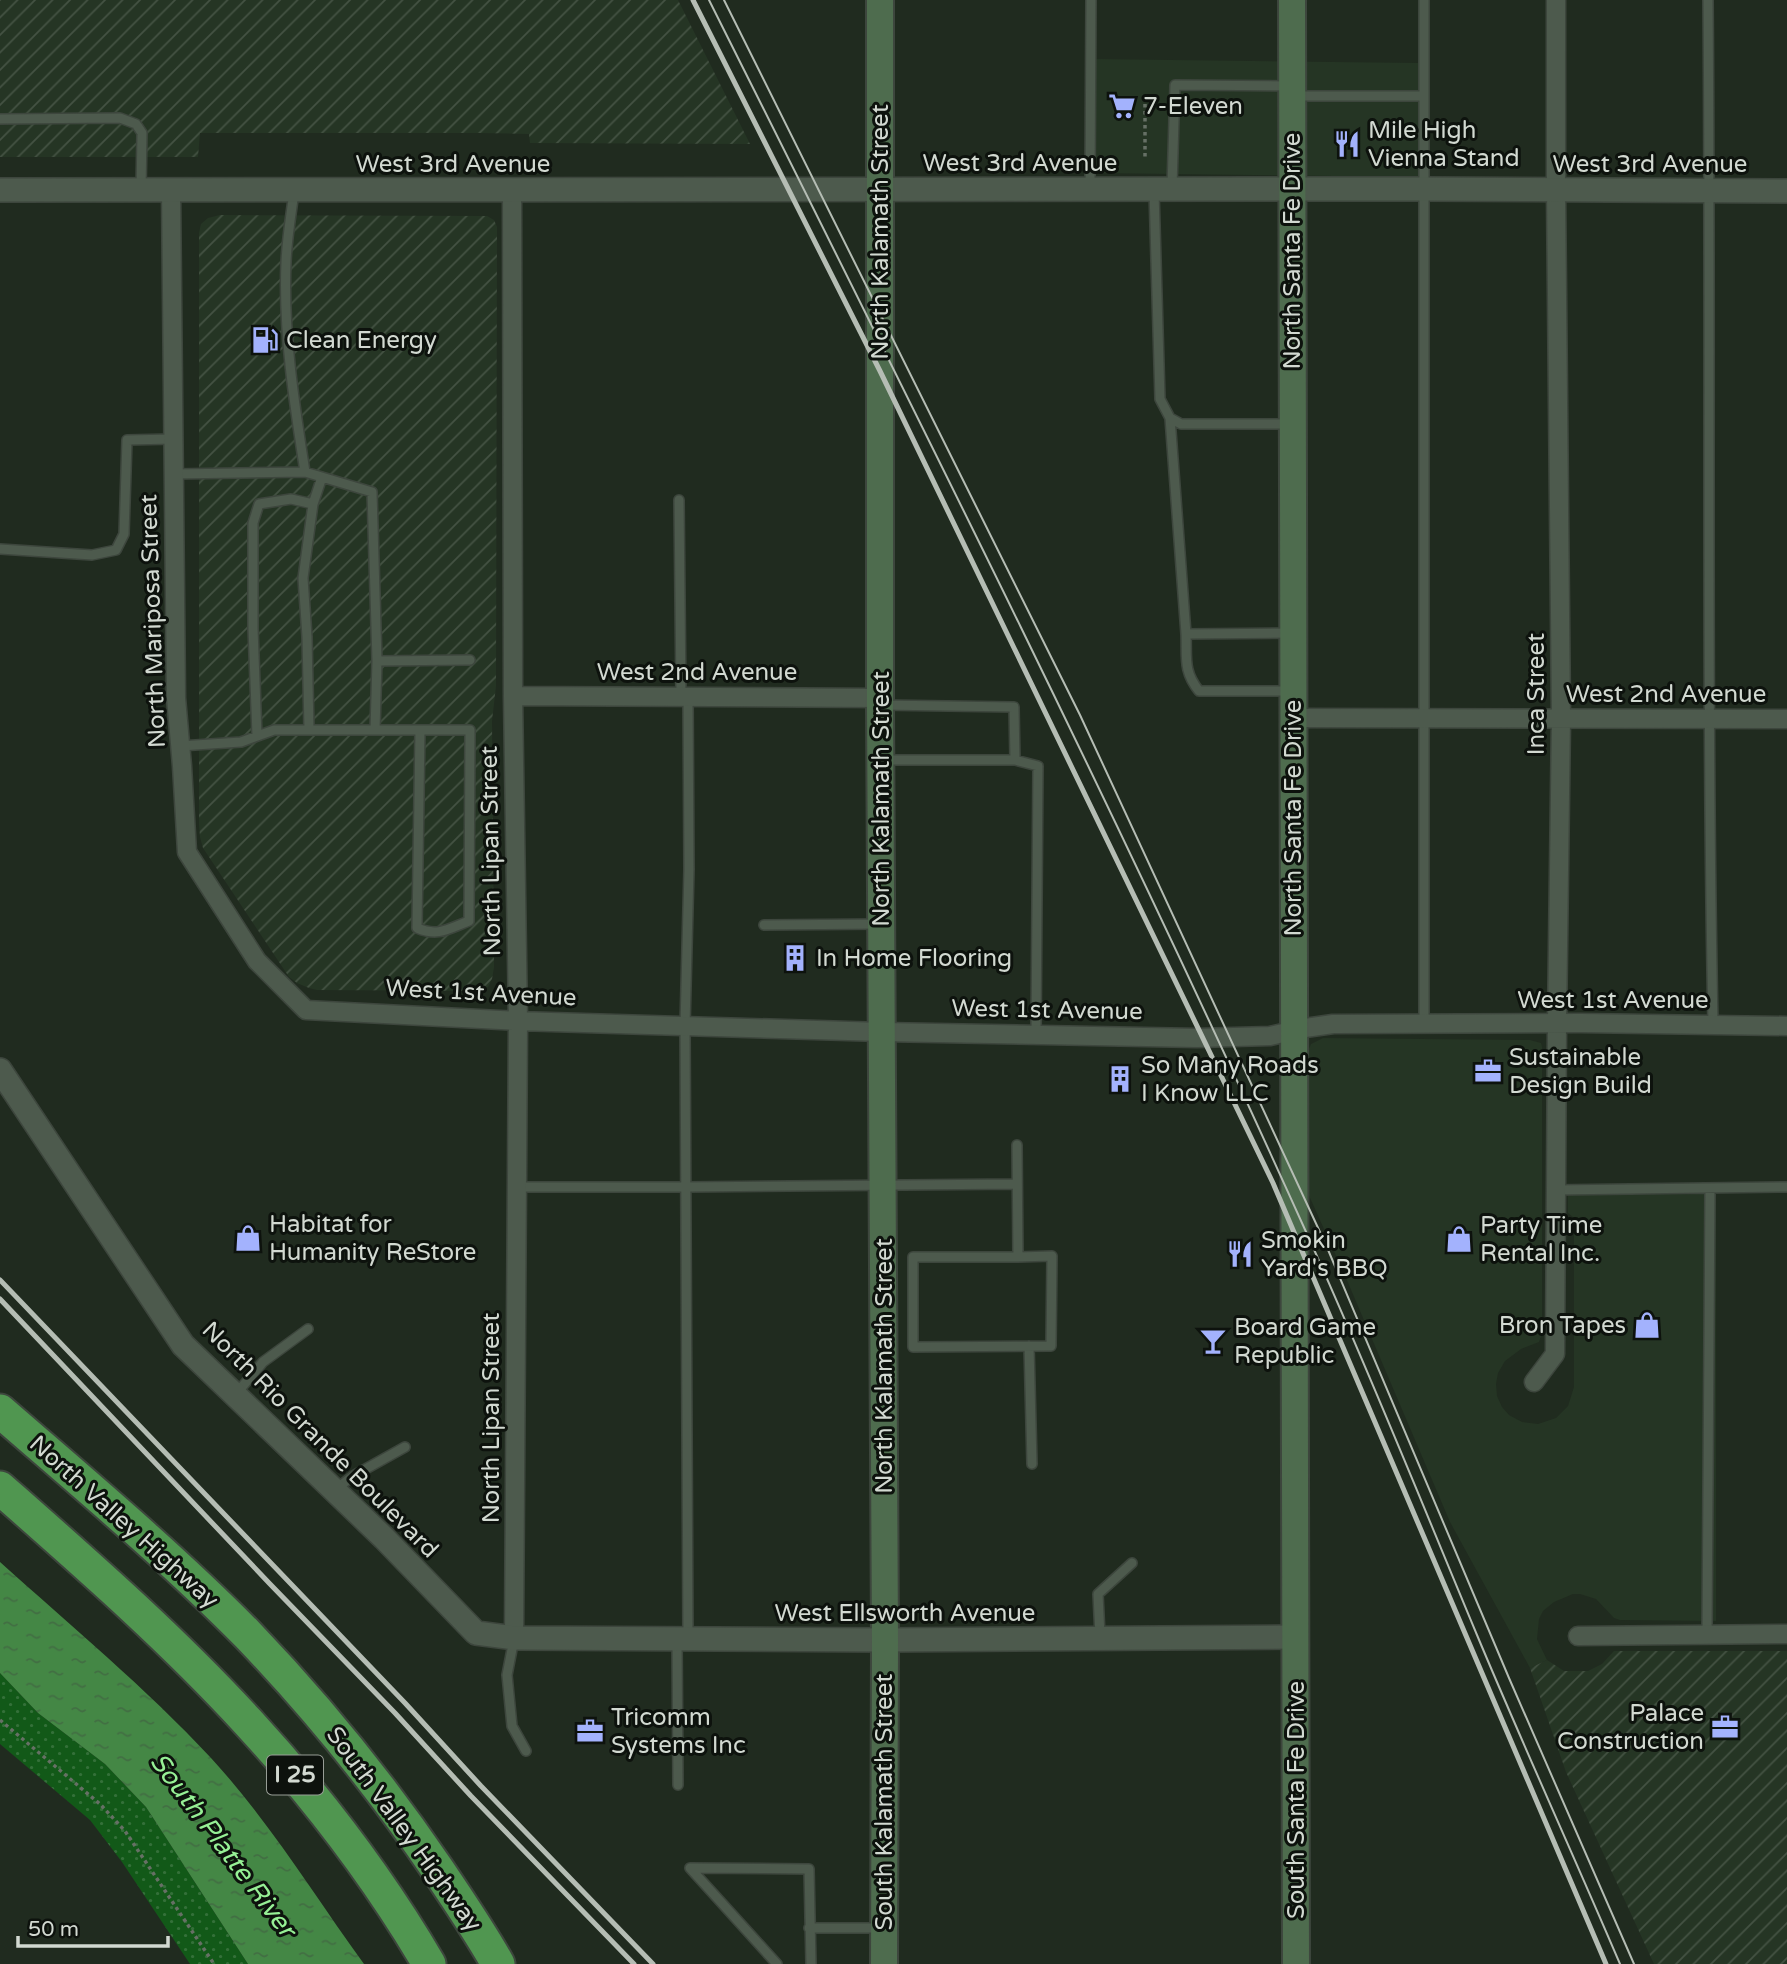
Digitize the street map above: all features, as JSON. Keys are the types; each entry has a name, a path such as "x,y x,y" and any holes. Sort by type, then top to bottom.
{"highway":[{"name":"North Valley Highway","path":"0,1411 179,1569 247,1635"},
{"name":"I 25","path":"0,1488 177,1649 247,1721 319,1805 369,1871 429,1964"},
{"name":"South Valley Highway","path":"247,1635 314,1707 384,1794 449,1887 498,1964"}],"main road":[{"name":"North Kalamath Street","path":"880,0 880,701 885,1640"},
{"name":"North Santa Fe Drive","path":"1292,0 1295,1637"},
{"name":"South Santa Fe Drive","path":"1295,1637 1296,1964"},
{"name":"South Kalamath Street","path":"884,1964 885,1640"}],"street":[{"name":"Inca Street","path":"1534,1382 1555,1354 1561,718 1556,0"},
{"name":"West 3rd Avenue","path":"0,190 1787,191"},
{"name":"North Mariposa Street","path":"171,190 176,698 187,852 257,961 306,1010"},
{"name":"North Lipan Street","path":"512,190 513,696 518,1021 514,1638"},
{"name":"West 2nd Avenue","path":"513,696 684,696 880,701"},
{"name":"West 2nd Avenue","path":"1293,718 1787,719"},
{"name":"West 1st Avenue","path":"306,1010 518,1021 1197,1038 1279,1035 1333,1024 1787,1026"},
{"name":"North Rio Grande Boulevard","path":"0,1070 183,1345 334,1490 476,1633 514,1638"},
{"path":"1578,1636 1787,1634"},
{"name":"West Ellsworth Avenue","path":"514,1638 885,1640 1295,1637"}],"lane":[{"path":"1090,190 1091,0"},
{"path":"1423,0 1424,1025"},
{"path":"1708,0 1708,719 1713,1024"},
{"path":"1293,691 1199,691 1187,671 1170,418 1160,399 1163,190 1175,85 1423,96"},
{"path":"0,119 120,118 136,124 142,133 141,190"},
{"path":"294,190 286,262 287,336 305,472"},
{"path":"1170,418 1181,424 1293,424"},
{"path":"0,549 92,555 116,550 124,534 127,440 173,439"},
{"path":"174,474 305,472 372,492 377,661 375,730"},
{"path":"309,730 303,578 313,504 323,477"},
{"path":"257,736 253,523 259,504 291,499 313,504"},
{"path":"678,500 689,869 685,1026 683,1639 678,1785"},
{"path":"1186,634 1293,633"},
{"path":"377,661 470,660"},
{"path":"880,701 1014,706 1015,760"},
{"path":"180,746 240,742 274,730 309,730 375,730 420,730 470,730 469,921 430,934 417,928 420,730"},
{"path":"881,760 1015,760 1038,766 1036,1035"},
{"path":"764,925 882,924"},
{"path":"1017,1145 1018,1257"},
{"path":"517,1186 1017,1184"},
{"path":"1555,1190 1787,1187"},
{"path":"1707,1635 1710,1188"},
{"path":"1052,1256 1051,1346 913,1347 913,1257 1018,1257 1052,1256"},
{"path":"235,1395 263,1362 308,1329"},
{"path":"1029,1346 1032,1464"},
{"path":"334,1490 353,1476 405,1447"},
{"path":"1100,1638 1098,1594 1132,1563"},
{"path":"514,1638 507,1675 512,1726 526,1751"},
{"path":"776,1964 690,1868 808,1869 811,1964"},
{"path":"809,1928 884,1928"}],"path":[{"path":"1144,97 1144,159"},
{"path":"0,1720 100,1804 125,1831 214,1964"}],"shaded area":[{"path":"0,0 678,0 750,144 530,143 529,134 479,133 200,133 198,157 0,157"},
{"path":"1094,59 1421,63 1420,177 1093,173"},
{"path":"220,215 487,216 494,220 497,227 496,686 492,721 494,967 488,987 478,991 317,990 297,983 289,977 203,848 199,824 199,233 201,224 208,218"},
{"path":"1323,1038 1530,1040 1541,1043 1542,1333 1539,1342 1521,1349 1505,1361 1498,1373 1496,1384 1502,1407 1509,1415 1522,1422 1538,1424 1556,1418 1568,1406 1574,1387 1574,1218 1568,1213 1568,1195 1716,1194 1716,1621 1620,1620 1614,1618 1596,1599 1573,1594 1554,1602 1543,1611 1539,1619 1537,1639 1547,1660 1530,1668 1450,1522 1306,1189 1307,1053 1311,1044"},
{"name":"Palace Construction","path":"1614,1651 1787,1651 1787,1964 1654,1964 1566,1772 1530,1668 1547,1660 1564,1671 1588,1671 1602,1664"},
{"path":"0,1673 38,1713 105,1764 146,1807 248,1964 190,1964 122,1862 90,1820 0,1744"}],"water":[{"name":"South Platte River","path":"0,1562 134,1682 211,1758 272,1833 364,1964 248,1964 146,1807 105,1764 38,1713 0,1673"}],"tram line":[{"path":"709,0 1014,614 1236,1078 1351,1334 1494,1676 1620,1964"},
{"path":"724,0 1080,715 1326,1245 1509,1678 1634,1964"}],"railway":[{"path":"693,0 880,371 1273,1183 1606,1964"},
{"path":"0,1280 653,1964"},
{"path":"0,1299 634,1964"}],"place":[{"name":"7-Eleven","path":"1122,106"},
{"name":"Mile High Vienna Stand","path":"1347,144"},
{"name":"Clean Energy","path":"265,340"},
{"name":"In Home Flooring","path":"795,958"},
{"name":"Sustainable Design Build","path":"1488,1071"},
{"name":"So Many Roads I Know LLC","path":"1120,1079"},
{"name":"Habitat for Humanity ReStore","path":"248,1238"},
{"name":"Party Time Rental Inc.","path":"1459,1239"},
{"name":"Smokin Yard's BBQ","path":"1240,1254"},
{"name":"Bron Tapes","path":"1647,1325"},
{"name":"Board Game Republic","path":"1213,1341"},
{"name":"Palace Construction","path":"1725,1727"},
{"name":"Tricomm Systems Inc","path":"590,1731"}]}
